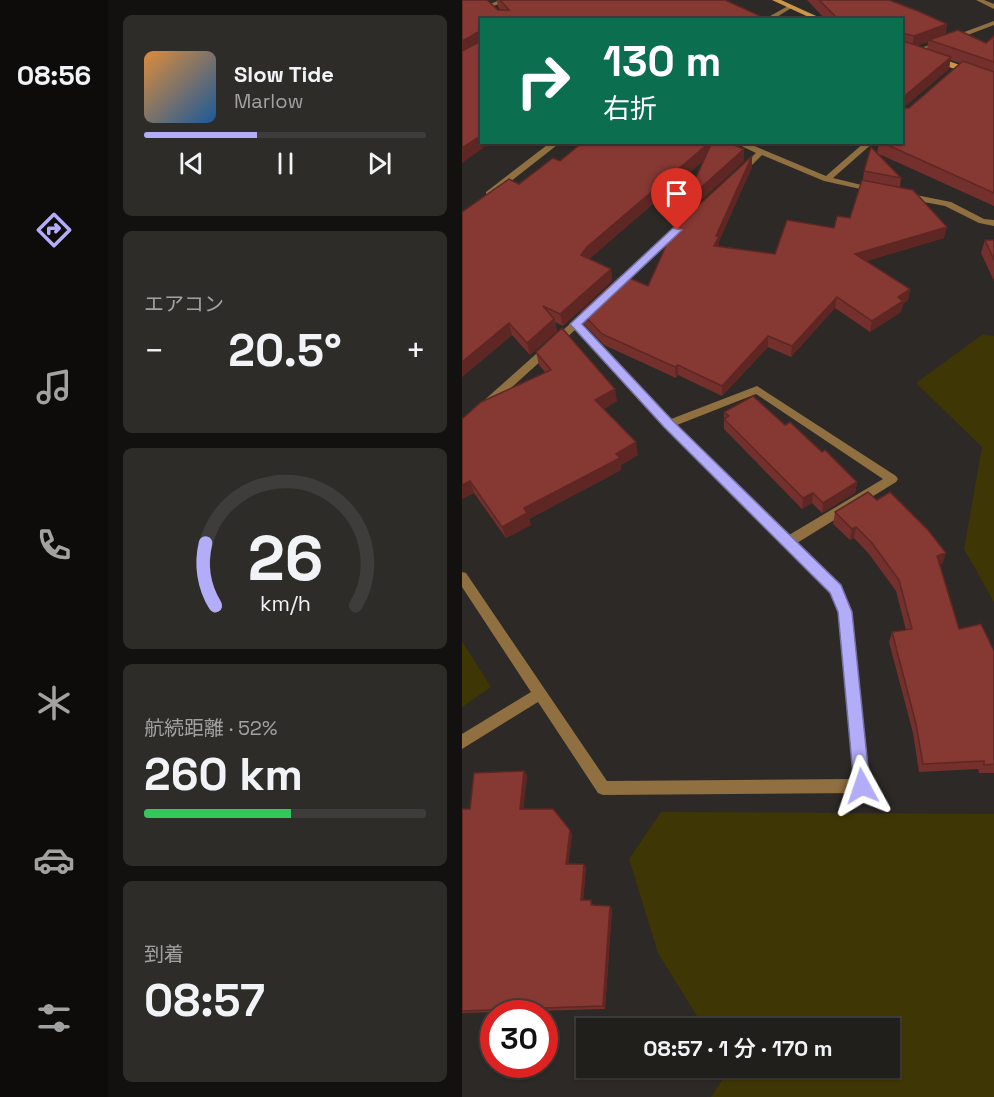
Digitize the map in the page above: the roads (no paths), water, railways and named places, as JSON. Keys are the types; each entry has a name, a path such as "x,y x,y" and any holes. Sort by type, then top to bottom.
{"main road":[{"path":"775,0 817,18"},
{"path":"911,51 994,80"}],"street":[{"path":"482,0 498,13"},
{"path":"488,6 507,0"},
{"path":"979,0 994,7"},
{"path":"770,18 790,7"},
{"path":"911,51 994,23"},
{"path":"950,29 960,33"},
{"path":"950,75 958,68"},
{"path":"481,200 554,144"},
{"path":"742,144 827,180 882,191"},
{"path":"827,180 868,144"},
{"path":"736,176 761,152"},
{"path":"893,193 948,204 982,221 994,223"},
{"path":"609,293 685,223"},
{"path":"462,426 580,320 669,424 836,589 845,612 862,786 603,788 462,578"},
{"path":"669,424 757,390 892,479 788,542"},
{"path":"462,742 540,694"}]}
